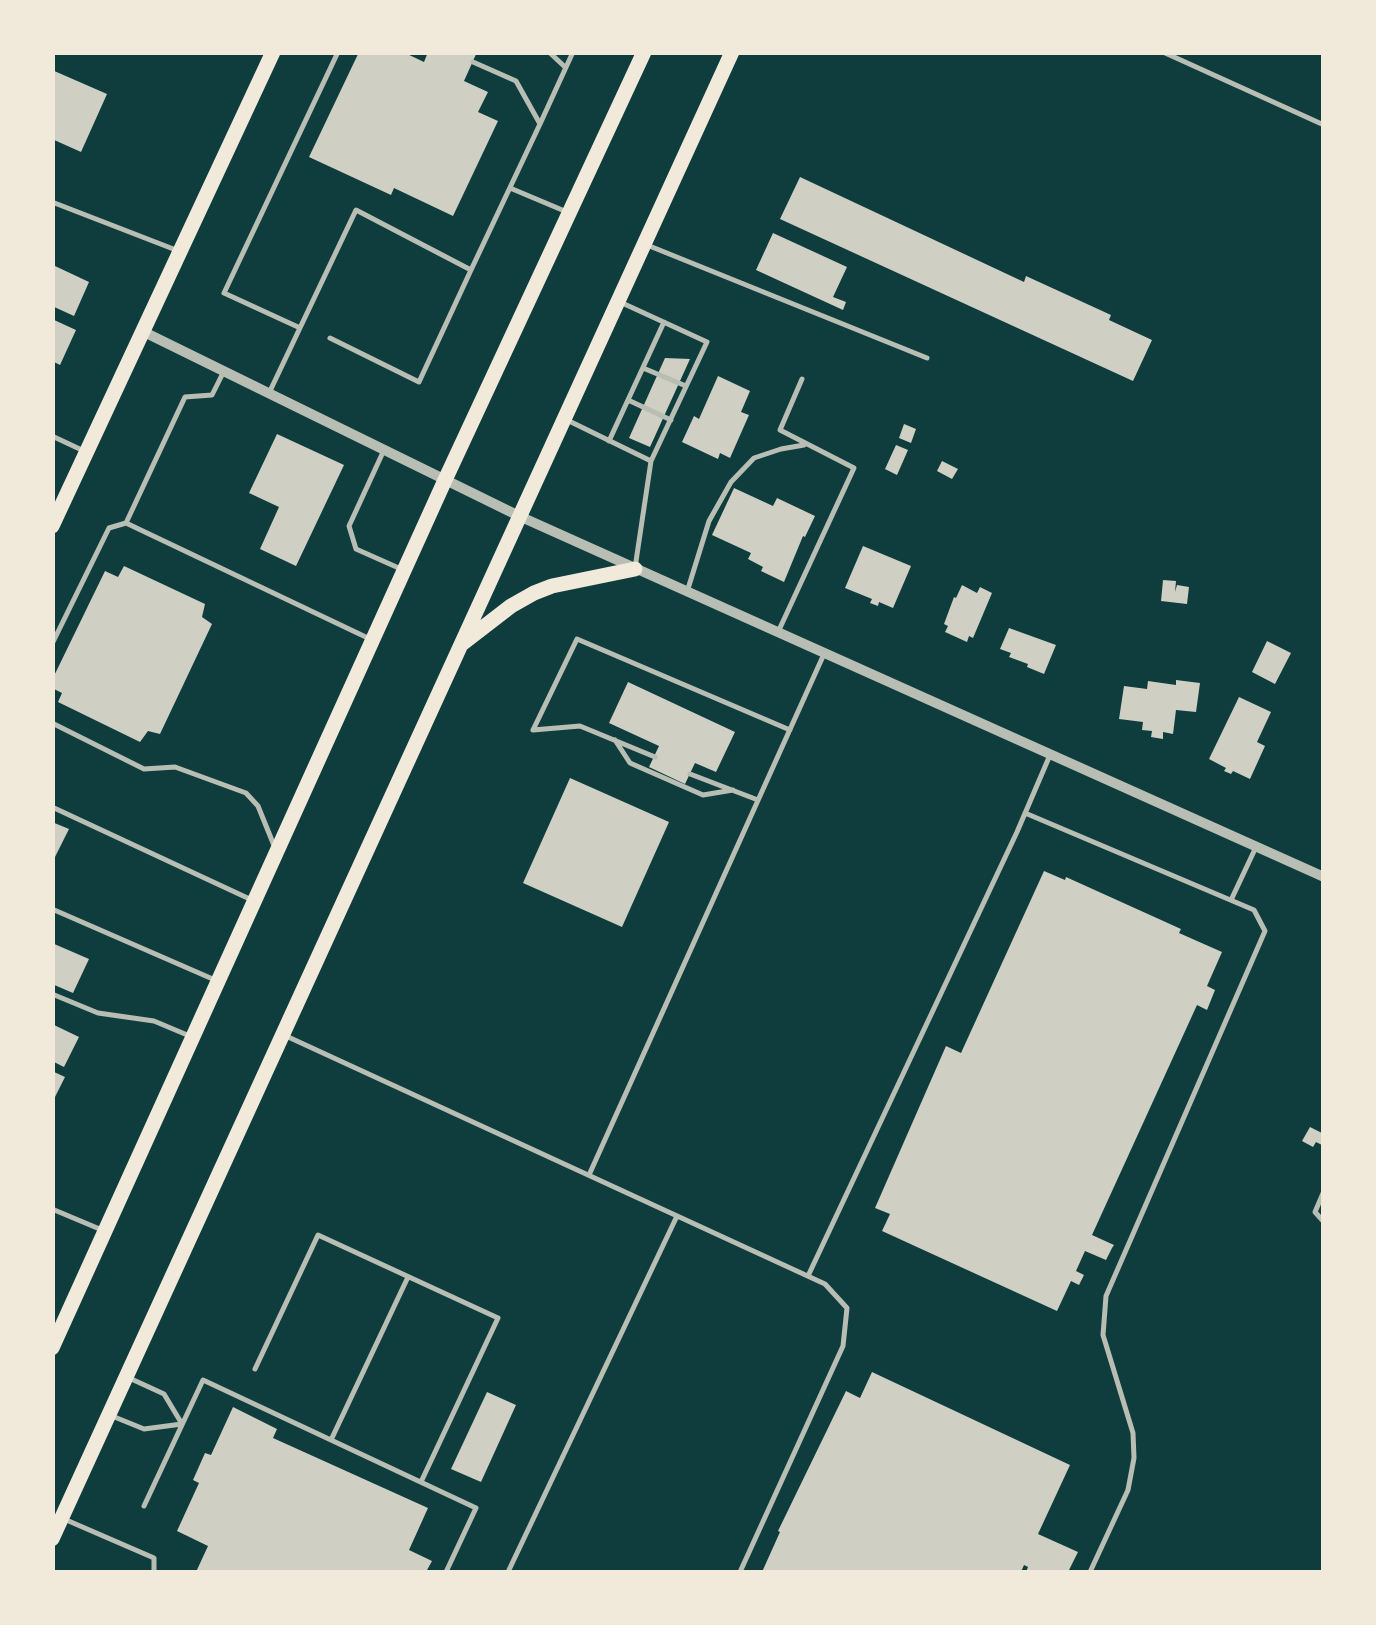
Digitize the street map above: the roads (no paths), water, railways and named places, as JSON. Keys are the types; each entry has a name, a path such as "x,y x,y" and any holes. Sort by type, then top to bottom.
{"main road":[{"path":"52,526 273,52"},
{"path":"52,1348 445,480 644,52"},
{"path":"52,1538 732,52"},
{"path":"460,646 534,593 635,569"}],"street":[{"path":"142,331 520,516 1324,877"}],"lane":[{"path":"300,328 224,292 338,52"},
{"path":"549,52 566,68"},
{"path":"330,338 418,382 573,52"},
{"path":"1164,52 1324,125"},
{"path":"472,62 516,82 540,124"},
{"path":"510,188 570,213"},
{"path":"52,202 179,251"},
{"path":"268,393 356,210 471,270"},
{"path":"644,244 927,358"},
{"path":"618,301 707,342 652,461 635,569"},
{"path":"609,441 664,322"},
{"path":"643,368 686,386"},
{"path":"126,523 186,397 212,395 224,372"},
{"path":"778,633 854,468 780,430 802,379"},
{"path":"628,400 671,420"},
{"path":"564,418 652,461"},
{"path":"52,436 86,452"},
{"path":"686,592 709,521 731,482 754,458 807,444"},
{"path":"384,450 349,526 356,549 404,570"},
{"path":"52,644 109,528 126,523 372,640"},
{"path":"654,757 580,726 533,730 577,639 790,730"},
{"path":"588,1175 824,654"},
{"path":"52,723 144,769 174,766 246,793 258,806 276,852"},
{"path":"615,740 630,762 703,795 733,790"},
{"path":"808,1276 1050,755"},
{"path":"690,774 758,800"},
{"path":"52,808 254,902"},
{"path":"1025,813 1254,910 1265,931 1106,1296 1103,1335 1133,1434 1134,1458 1128,1490 1090,1572"},
{"path":"1231,900 1256,847"},
{"path":"52,909 218,981"},
{"path":"52,994 98,1013 154,1021 193,1037"},
{"path":"283,1034 825,1284 847,1308 844,1346 740,1572"},
{"path":"1324,1190 1315,1212 1324,1222"},
{"path":"52,1209 105,1232"},
{"path":"508,1572 677,1216"},
{"path":"255,1369 318,1235 498,1318 422,1482"},
{"path":"332,1440 408,1276"},
{"path":"126,1377 164,1394 182,1424"},
{"path":"144,1506 204,1380 476,1508 446,1572"},
{"path":"109,1415 144,1429 182,1424"},
{"path":"62,1518 154,1558 154,1572"}]}
